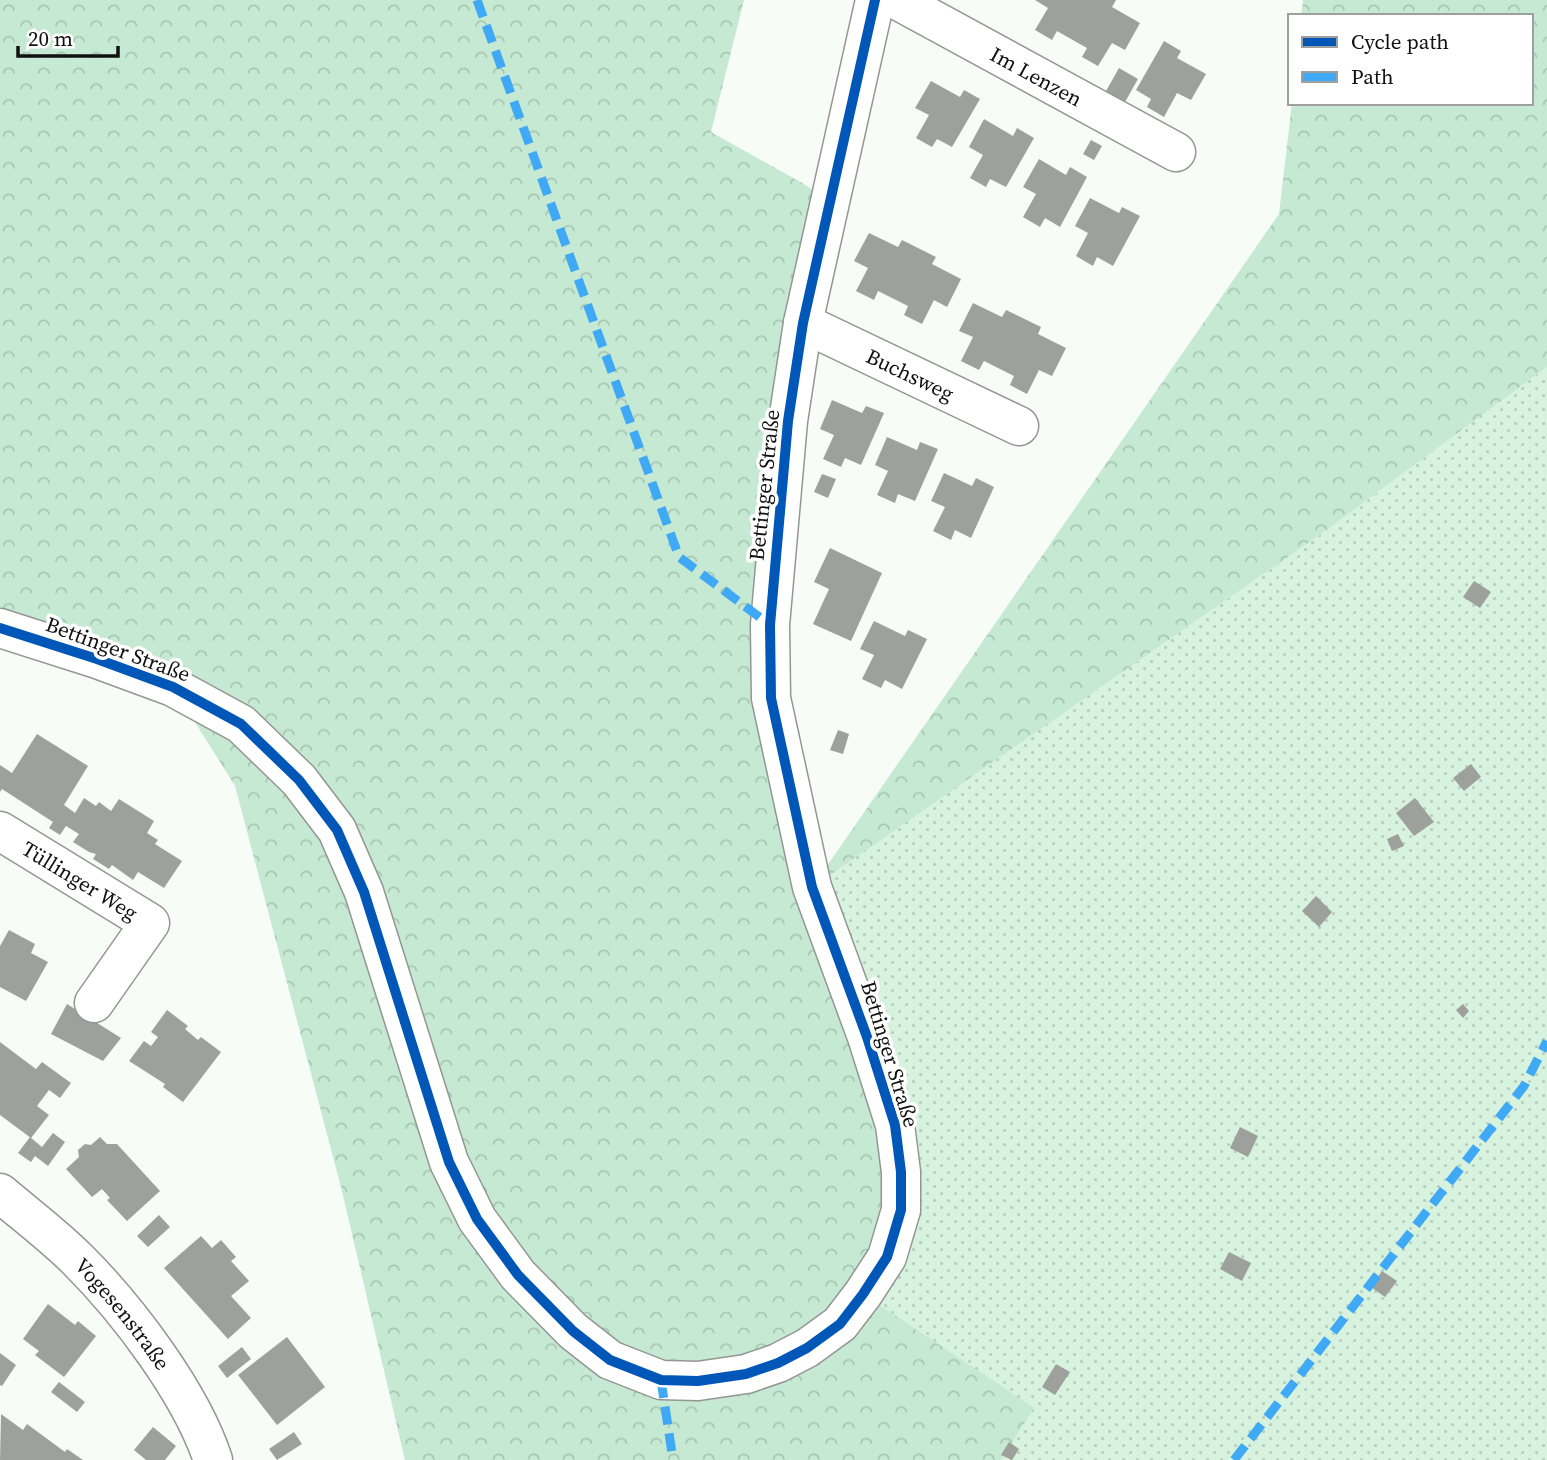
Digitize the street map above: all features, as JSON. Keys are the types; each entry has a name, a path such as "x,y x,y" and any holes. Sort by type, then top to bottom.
{"street":[{"name":"Bettinger Straße","path":"0,628 173,687 241,724 299,780 337,830 364,892 449,1162 477,1219 518,1275 573,1331 610,1360 661,1380 698,1381 746,1374 778,1363 807,1348 840,1324 863,1294 887,1257 901,1210 901,1172 895,1125 867,1037 812,887 771,698 770,625 788,421 803,323 875,0"},
{"name":"Im Lenzen","path":"897,0 1176,152"},
{"name":"Buchsweg","path":"803,323 1019,426"},
{"name":"Tüllinger Weg","path":"0,831 150,923 94,1003"},
{"name":"Vogesenstraße","path":"0,1193 78,1259 137,1326 205,1436 213,1460"}],"green space":[{"path":"0,0 744,0 711,132 804,184 830,202 770,625 813,886 1279,214 1292,105 1533,105 1533,14 1301,14 1303,0 1547,0 1547,367 1321,534 813,887 901,1172 863,1294 1034,1408 1001,1460 405,1460 341,1187 235,786 173,687 0,628"},
{"path":"1547,367 1547,1460 1001,1460 1033,1408 863,1294 812,887 1321,534"}],"building":[{"path":"1035,0 1116,0 1112,7 1140,23 1125,50 1112,43 1098,66 1082,57 1087,48 1057,31 1052,40 1035,30 1048,8"},
{"path":"1164,41 1181,51 1177,58 1206,74 1191,100 1177,93 1164,117 1147,107 1151,99 1136,90"},
{"path":"1119,68 1138,79 1125,102 1106,91"},
{"path":"931,81 960,97 964,90 980,99 952,147 937,139 932,147 916,138 929,115 915,108"},
{"path":"984,119 1013,136 1017,128 1034,138 1006,187 990,179 986,187 970,178 983,155 969,147"},
{"path":"1091,140 1102,146 1094,160 1083,154"},
{"path":"1039,159 1066,175 1070,167 1087,177 1060,227 1045,218 1040,227 1023,217 1036,194 1023,187"},
{"path":"1090,198 1119,213 1122,207 1140,216 1113,266 1097,257 1093,266 1076,256 1088,233 1075,226"},
{"path":"869,233 898,247 902,240 936,257 932,264 961,279 947,307 934,300 922,324 904,315 908,306 878,291 874,300 856,291 868,268 854,261"},
{"path":"973,303 1002,317 1006,310 1041,327 1038,334 1066,348 1052,376 1039,370 1027,394 1010,385 1014,376 984,361 979,370 961,361 973,337 959,331"},
{"path":"832,400 862,413 866,406 884,413 861,465 845,458 841,467 823,459 834,435 820,429"},
{"path":"887,437 917,450 920,442 938,449 915,501 898,494 895,503 877,495 888,471 875,465"},
{"path":"944,473 972,486 976,478 994,487 971,538 955,530 951,540 933,531 945,507 931,501"},
{"path":"822,474 836,479 828,498 814,492"},
{"path":"830,548 882,573 851,641 813,624 829,589 814,582"},
{"path":"1474,581 1491,592 1480,608 1463,597"},
{"path":"874,621 905,636 908,630 927,639 902,689 885,680 881,688 862,679 874,655 860,649"},
{"path":"838,730 849,734 843,754 830,750"},
{"path":"37,734 88,766 64,805 75,813 84,798 96,806 99,802 111,811 119,799 154,821 147,833 158,840 155,844 182,861 164,888 138,872 133,880 112,865 109,869 93,859 96,854 73,842 79,834 66,826 60,835 49,828 53,822 2,789 0,792 0,765 12,773"},
{"path":"1471,764 1481,777 1464,791 1453,778"},
{"path":"1415,798 1434,822 1414,836 1396,813"},
{"path":"1398,834 1404,846 1392,851 1387,839"},
{"path":"1316,896 1332,912 1319,927 1302,911"},
{"path":"9,930 35,944 31,953 48,962 26,1001 0,987 0,946"},
{"path":"67,1004 121,1038 103,1061 51,1034"},
{"path":"1463,1004 1469,1011 1463,1018 1456,1010"},
{"path":"167,1010 188,1026 185,1029 198,1040 201,1037 221,1052 183,1102 163,1087 165,1084 129,1061 144,1041 151,1046 158,1037 151,1032"},
{"path":"0,1042 36,1069 42,1062 71,1083 60,1098 49,1090 37,1106 49,1115 31,1138 0,1115"},
{"path":"1240,1127 1258,1136 1248,1157 1230,1148"},
{"path":"53,1133 65,1142 48,1166 35,1156 31,1162 18,1153 30,1137 42,1147"},
{"path":"100,1137 107,1144 117,1144 160,1191 127,1221 107,1200 110,1198 102,1189 92,1197 66,1169 79,1157 78,1150 85,1144 91,1145"},
{"path":"159,1215 170,1227 148,1247 137,1236"},
{"path":"201,1236 212,1248 221,1240 236,1257 231,1261 249,1281 231,1296 251,1318 228,1339 164,1268"},
{"path":"1229,1252 1251,1263 1242,1281 1220,1269"},
{"path":"1382,1271 1397,1281 1385,1297 1371,1287"},
{"path":"48,1304 75,1325 78,1321 96,1336 64,1377 35,1355 39,1351 23,1339"},
{"path":"287,1337 325,1387 277,1425 238,1375"},
{"path":"242,1347 251,1359 227,1378 218,1366"},
{"path":"0,1353 16,1365 2,1386 0,1385"},
{"path":"1056,1364 1070,1372 1055,1395 1042,1387"},
{"path":"59,1382 85,1402 77,1412 51,1392"},
{"path":"1,1414 23,1430 27,1424 65,1452 67,1449 83,1460 0,1460"},
{"path":"153,1427 176,1446 165,1460 146,1460 134,1450"},
{"path":"294,1432 302,1444 277,1460 269,1449"},
{"path":"1009,1442 1019,1449 1012,1460 1001,1455"}],"marked path":[{"path":"477,0 679,557 770,625"},
{"path":"1234,1460 1524,1086 1547,1041"},
{"path":"661,1380 673,1460"}],"cycle path":[{"path":"0,628 173,687 241,724 299,780 337,830 364,892 449,1162 477,1219 518,1275 573,1331 610,1360 661,1380 698,1381 746,1374 778,1363 807,1348 840,1324 863,1294 887,1257 901,1210 901,1172 895,1125 867,1037 812,887 771,698 770,625 788,421 803,323 875,0"}]}
